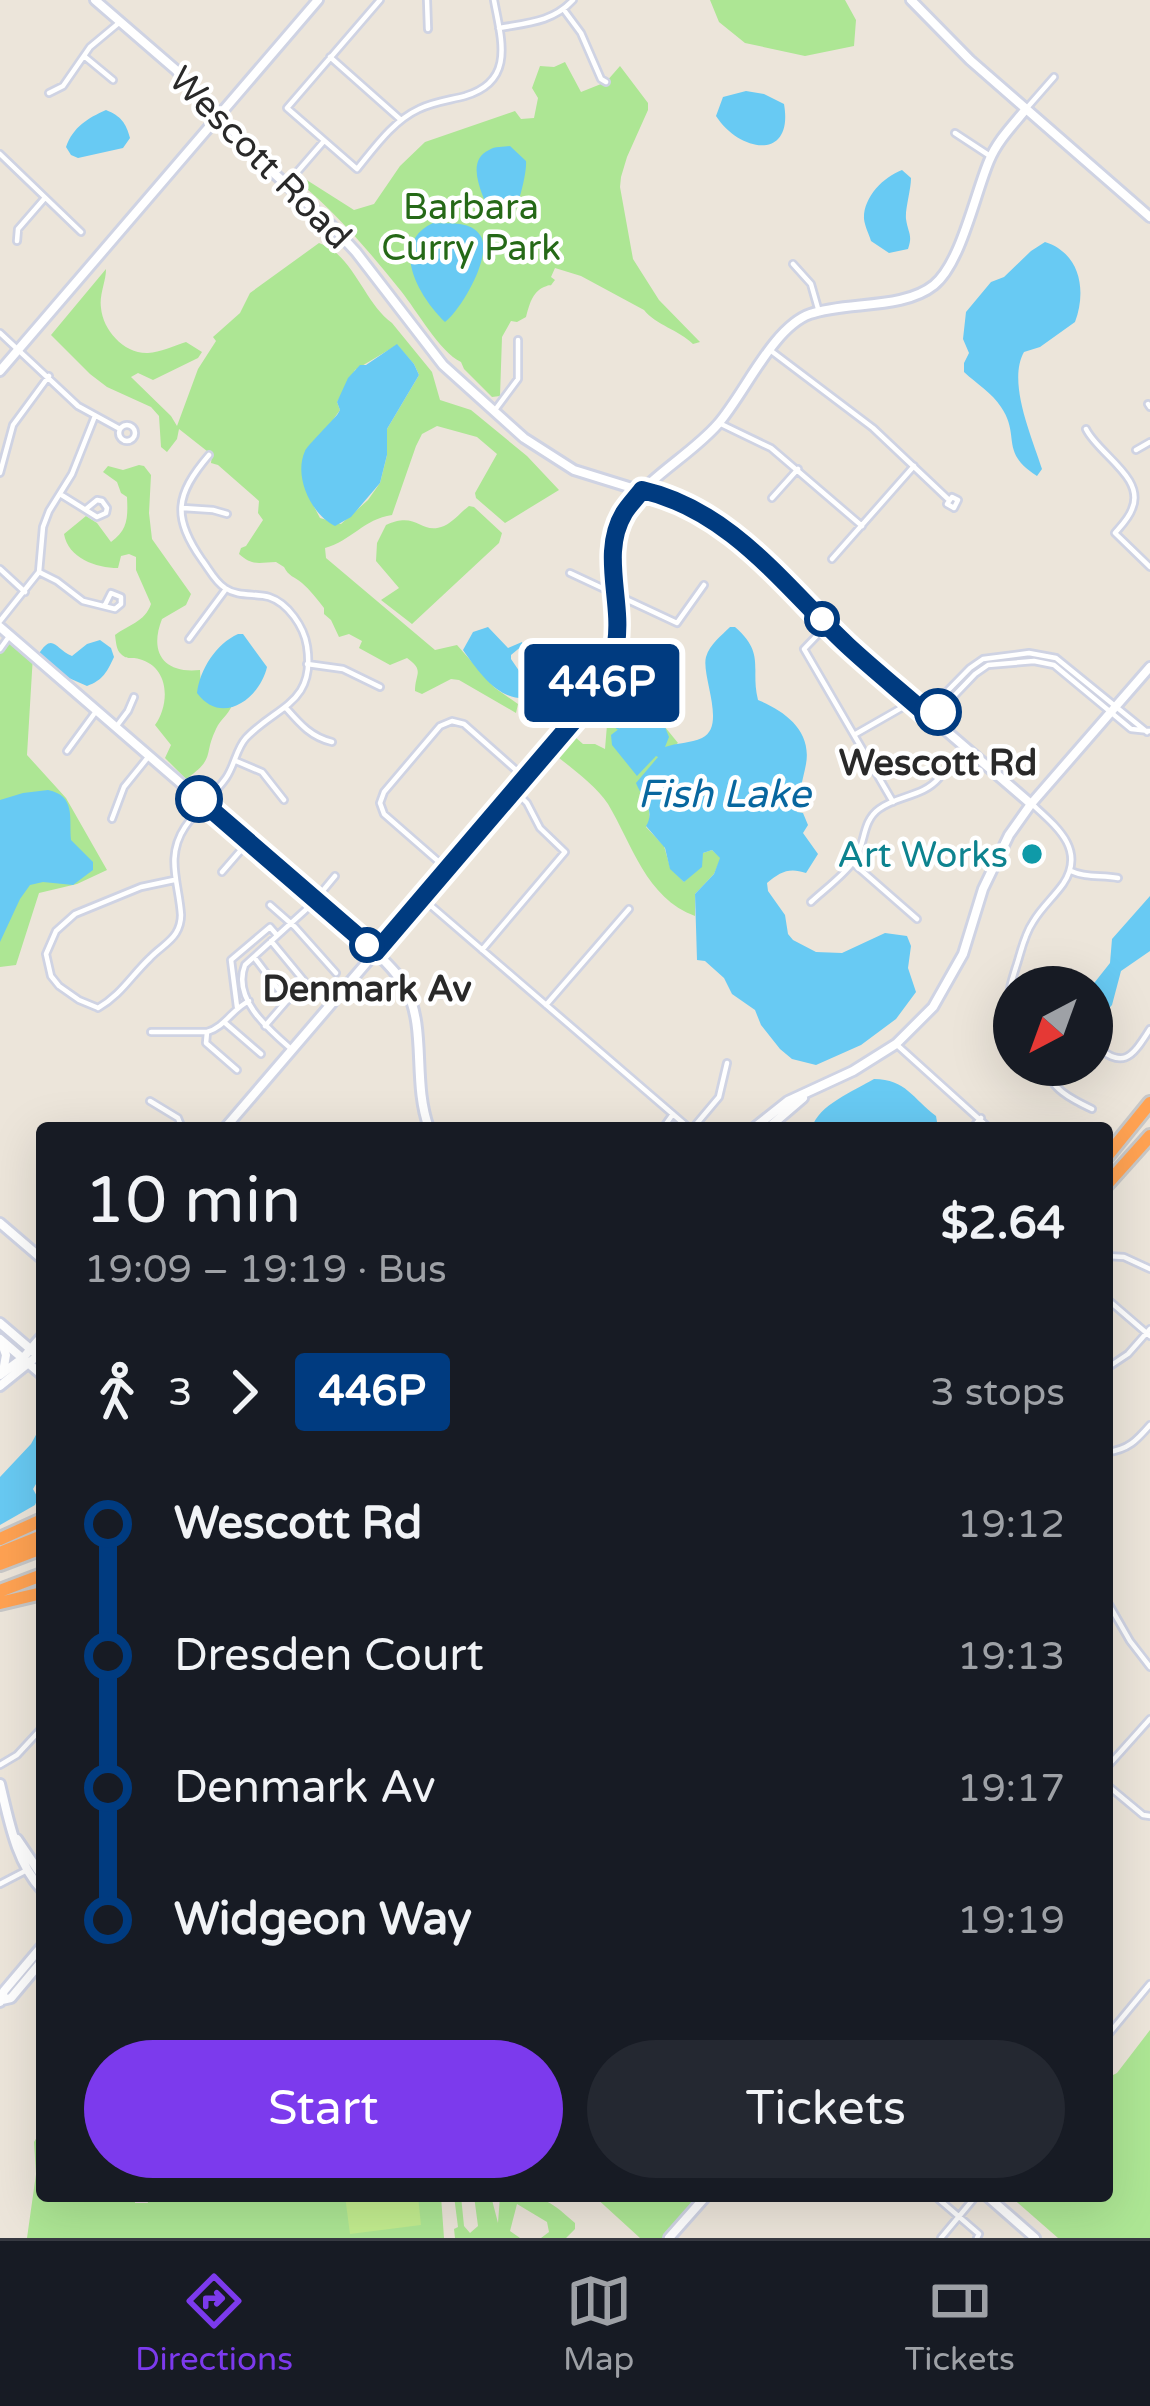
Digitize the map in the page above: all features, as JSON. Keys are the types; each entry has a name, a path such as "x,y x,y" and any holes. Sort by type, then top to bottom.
{"highway":[{"path":"1113,1149 1150,1103"},
{"path":"1113,1177 1150,1136"},
{"path":"0,1540 36,1523"},
{"path":"0,1553 36,1538"},
{"path":"0,1564 36,1550"},
{"path":"0,1592 36,1577"},
{"path":"0,1603 36,1594"}],"street":[{"name":"Wescott Road","path":"95,0 169,64 331,225 443,365 524,438 560,462 699,512 735,535 827,625 1031,803"},
{"path":"0,371 318,0"},
{"path":"380,0 286,108 357,169 401,119 425,106 472,94 492,80 502,58 494,0"},
{"path":"427,0 428,29"},
{"path":"499,28 544,20 573,0"},
{"path":"910,0 970,60 1150,217"},
{"path":"564,10 606,82"},
{"path":"49,93 63,86 90,47 121,21"},
{"path":"84,56 113,80"},
{"path":"330,58 401,119"},
{"path":"230,1122 603,682 616,641 614,536 642,490 719,423 790,323 819,312 910,297 937,283 952,261 1000,140 1054,77"},
{"path":"955,134 991,156"},
{"path":"286,185 325,141"},
{"path":"0,154 81,232"},
{"path":"17,241 18,229 44,199"},
{"path":"793,264 811,284 819,312"},
{"path":"0,333 78,406 120,429"},
{"path":"494,411 518,379 518,340"},
{"path":"770,350 873,428 948,499"},
{"path":"0,472 13,425 49,376"},
{"path":"95,416 44,526 39,572 0,624 398,975 412,1003 420,1100 427,1122"},
{"path":"719,423 771,448 862,526"},
{"path":"1086,429 1131,482 1135,501 1115,533 1150,567"},
{"path":"1136,450 1150,442"},
{"path":"98,1008 116,997 176,934 181,915 173,860 178,840 228,776 249,734 286,708 301,690 307,664 304,635 289,610 269,597 226,589 188,539 182,525 183,480 208,455"},
{"path":"832,559 914,466"},
{"path":"772,498 797,469"},
{"path":"60,494 86,509"},
{"path":"183,508 227,514"},
{"path":"0,569 26,592"},
{"path":"39,572 82,601 105,605"},
{"path":"570,573 677,623 704,586"},
{"path":"189,640 226,589"},
{"path":"827,625 804,650 893,802"},
{"path":"0,649 10,635"},
{"path":"929,716 975,663 1029,653 1056,658 1131,729 1148,731"},
{"path":"546,656 590,700"},
{"path":"307,664 343,669 380,687"},
{"path":"761,1122 788,1100 853,1071 896,1044 933,1006 951,980 993,863 1009,835 1031,803 1150,667"},
{"path":"603,682 672,694"},
{"path":"116,727 134,697"},
{"path":"854,735 909,699"},
{"path":"286,708 317,739 332,742"},
{"path":"67,751 97,710"},
{"path":"447,869 384,814 380,803 440,726 452,721 464,724 525,778"},
{"path":"112,819 124,788 149,756"},
{"path":"236,761 262,772 284,800"},
{"path":"811,902 853,863 869,819 879,809 930,789 939,778"},
{"path":"482,950 565,851 540,828 527,802 514,790"},
{"path":"1016,966 1036,916 1070,871 1066,837 1031,803"},
{"path":"221,872 248,842"},
{"path":"853,863 917,919"},
{"path":"1070,871 1083,877 1118,878"},
{"path":"292,1050 265,1026 241,986 241,975 245,965 334,876"},
{"path":"98,1008 79,1000 51,976 46,954 56,931 75,914 141,887 174,880"},
{"path":"422,898 683,1122"},
{"path":"270,905 336,973"},
{"path":"546,1005 629,909"},
{"path":"236,1007 231,960 270,927 304,981 265,1026"},
{"path":"254,957 287,1000"},
{"path":"151,1032 207,1032 249,1001"},
{"path":"98,1008 98,1018"},
{"path":"224,1022 261,1054"},
{"path":"1113,1058 1135,1052 1150,1029"},
{"path":"207,1032 206,1043 236,1070"},
{"path":"896,1044 984,1122"},
{"path":"696,1122 719,1097 727,1063"},
{"path":"774,1122 820,1086"},
{"path":"1056,1086 1093,1109"},
{"path":"150,1101 180,1122"},
{"path":"667,1122 673,1114"},
{"path":"977,1122 981,1118"},
{"path":"0,1223 36,1254"},
{"path":"1113,1256 1150,1269"},
{"path":"1113,1305 1149,1332 1113,1364"},
{"path":"0,1323 36,1352"},
{"path":"0,1339 36,1370"},
{"path":"0,1339 6,1355 1,1375"},
{"path":"1,1375 36,1355"},
{"path":"0,1386 26,1361"},
{"path":"1113,1451 1133,1444 1150,1425"},
{"path":"1113,1611 1150,1667"},
{"path":"1113,1760 1150,1719"},
{"path":"0,1765 36,1737"},
{"path":"0,1784 13,1833 36,1879"},
{"path":"1113,1790 1142,1815 1150,1816"},
{"path":"30,1868 36,1872"},
{"path":"0,1884 30,1868"},
{"path":"0,2001 36,1953"},
{"path":"0,2001 11,1998 36,1968"},
{"path":"1113,2029 1150,1984"},
{"path":"669,2238 701,2202"},
{"path":"942,2202 978,2236"},
{"path":"941,2238 971,2202"},
{"path":"993,2202 1023,2233 1035,2238"}],"green space":[{"path":"710,0 845,0 856,20 854,46 805,56 745,43 719,22"},
{"name":"Barbara Curry Park","path":"565,62 581,92 606,82 620,66 648,103 620,187 633,259 659,300 700,342 693,344 644,310 581,276 555,268 551,277 555,280 537,292 526,317 511,321 502,337 500,396 492,397 437,340 353,234 299,182 302,177 354,210 374,204 400,166 425,142 515,111 521,119 534,118 538,98 532,88 540,66"},
{"path":"319,243 331,249 432,372 440,400 471,410 527,456 559,490 505,523 475,493 497,454 477,437 437,426 422,434 392,515 325,548 326,558 435,650 457,645 495,688 518,704 516,713 459,680 451,679 422,694 415,691 413,662 407,658 390,665 359,648 362,641 349,634 339,637 324,608 284,567 276,562 253,562 239,554 263,520 259,501 211,463 212,455 179,429 167,452 161,447 159,416 151,407 107,387 51,335 106,269 101,308 116,339 139,352 186,342 202,352 153,380 138,373 131,377 177,426 198,369 216,341 213,337 240,313 250,293","holes":["397,345 419,375 387,429 380,483 341,524 320,518 308,495 314,440 340,410 337,402 355,370"]},
{"path":"139,465 151,475 152,539 191,594 186,605 162,619 159,651 168,664 200,670 201,691 232,705 216,729 205,761 186,779 165,758 171,745 155,725 165,697 162,678 149,663 123,656 116,645 115,635 140,619 151,604 136,570 136,557 121,556 118,568 92,564 71,549 64,534 86,516 111,542 117,537 126,522 127,497 103,472 108,466 123,470"},
{"path":"469,506 502,533 499,543 412,624 381,600 399,588 376,561 377,543 386,525 405,520 436,528"},
{"path":"10,635 33,655 27,755 66,798 107,870 77,884 39,893 16,965 0,967 0,649"},
{"path":"618,716 665,727 678,743 658,757 646,827 664,846 670,867 684,882 703,853 712,850 721,858 714,874 695,894 695,916 664,897 642,868 603,797 551,751 566,729 583,744 605,749 607,725"},
{"path":"1150,2030 1150,2238 1058,2238 1017,2202 1113,2202 1113,2075"},
{"path":"36,2174 36,2202 441,2202 444,2238 27,2238"},
{"path":"346,2202 419,2202 421,2225 350,2234"},
{"path":"455,2202 462,2202 464,2226 470,2233 478,2226 475,2202 493,2202 498,2223 500,2202 547,2202 575,2223 566,2238 541,2238 549,2232 547,2222 517,2204 510,2231 520,2238 455,2238"},
{"path":"601,2202 697,2202 664,2238 640,2238"}],"water":[{"path":"746,91 784,104 785,122 773,143 738,138 716,116 723,97"},
{"path":"106,110 127,128 130,138 123,148 78,158 71,155 66,147 73,134"},
{"path":"510,146 526,161 521,192 515,209 491,217 478,181 478,163 491,149"},
{"path":"902,170 911,178 906,215 910,240 908,249 889,253 871,241 865,211 876,189"},
{"path":"433,223 471,227 483,244 474,281 445,322 418,285 410,257 420,232"},
{"path":"1045,242 1073,264 1080,298 1075,322 1040,347 1024,352 1019,364 1023,410 1042,469 1037,476 1018,459 1001,407 964,372 969,353 963,339 966,312 991,282 1004,277"},
{"path":"397,344 419,375 387,429 380,483 351,517 335,526 307,494 301,472 305,451 340,410 337,402 348,378 360,365"},
{"path":"488,627 508,648 522,642 511,659 526,681 527,698 498,690 463,650 473,632"},
{"name":"Fish Lake","path":"730,627 751,645 758,700 787,716 801,732 807,752 797,812 803,813 808,825 803,833 818,854 806,873 785,872 767,883 785,915 788,934 816,952 842,953 885,933 907,936 911,946 908,968 916,992 896,1019 861,1045 816,1065 792,1059 780,1049 755,1010 732,994 724,978 705,961 697,960 695,894 714,874 720,858 712,850 703,853 702,867 684,882 670,869 665,848 646,826 649,809 636,783 658,757 637,776 612,745 611,735 636,721 665,727 669,737 665,747 698,740 709,732 713,712 706,657"},
{"path":"243,634 267,667 248,698 218,708 197,693 199,684 216,651"},
{"path":"100,640 114,657 104,675 87,686 62,675 38,655 51,643 72,656"},
{"path":"48,790 67,802 71,840 93,862 93,870 73,885 30,885 0,942 0,800"},
{"path":"1150,896 1150,951 1121,971 1113,1001 1113,966 1108,966 1112,939"},
{"path":"874,1079 894,1082 936,1116 937,1122 815,1122 847,1094"},
{"path":"36,1435 36,1503 0,1525 0,1477"}],"waterway":[{"path":"606,718 618,728"}],"bus line":[{"name":"446P","path":"199,799 376,952 603,682 618,621 614,536 642,490 699,512 735,535 849,647 932,719 938,712"}],"place":[{"name":"Wescott Rd","path":"938,712"},
{"name":"Art Works","path":"1032,854"},
{"name":"Denmark Av","path":"367,945"}]}
